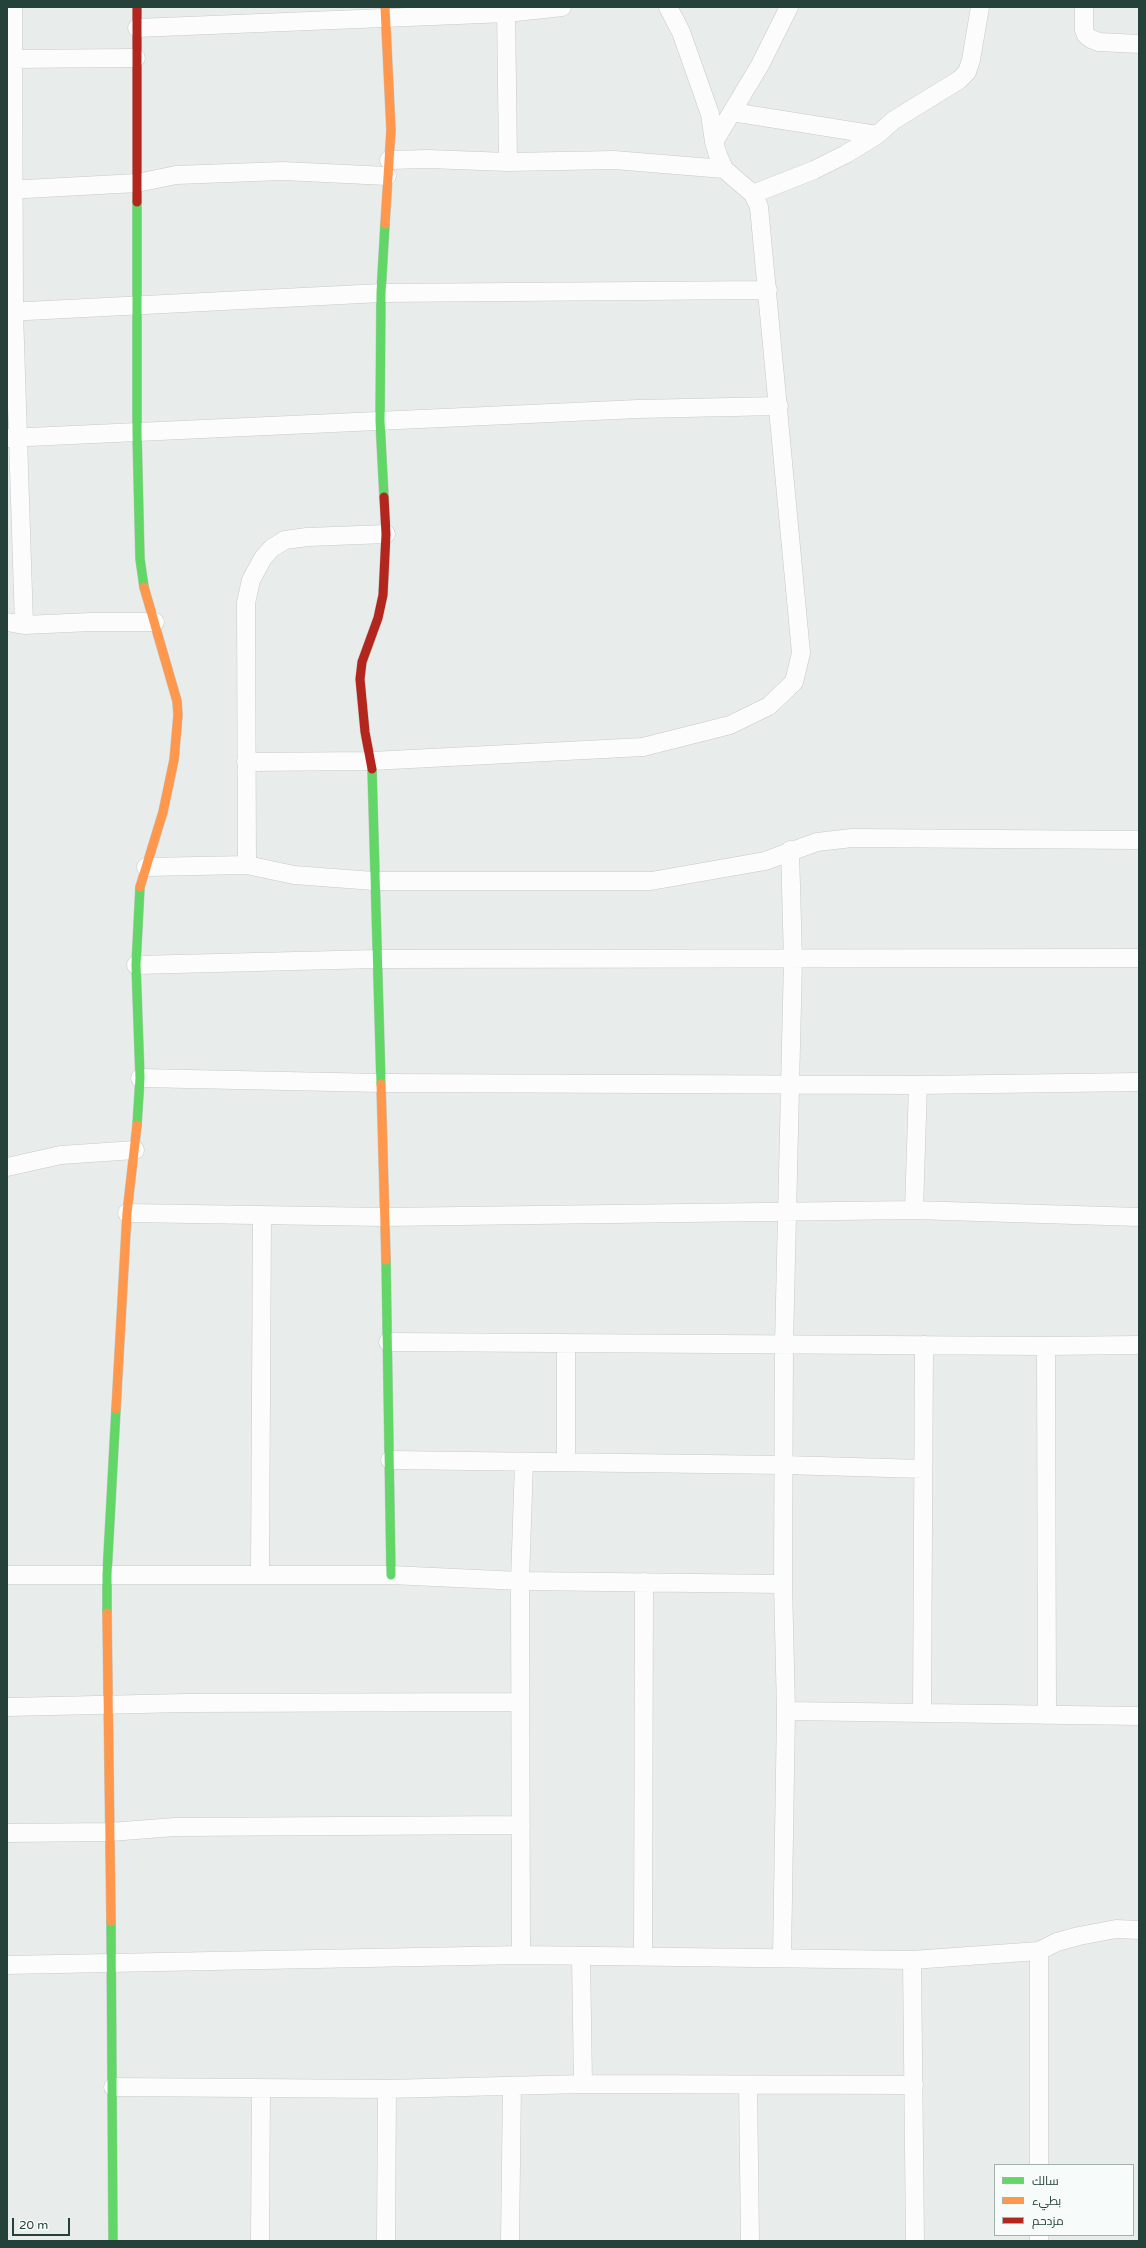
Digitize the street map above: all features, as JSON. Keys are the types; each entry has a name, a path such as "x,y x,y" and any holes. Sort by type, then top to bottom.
{"street":[{"path":"13,7 10,59 10,312 16,624 155,622"},
{"path":"113,2241 112,1963 107,1705 107,1574 127,1213 135,1150 140,1078 136,965 139,891 163,812 174,760 178,730 176,701 142,580 140,559 138,433 139,306 136,58 137,7"},
{"path":"137,28 259,15 506,10 562,7"},
{"path":"246,762 372,761 643,747 730,725 769,706 794,682 801,653 760,207 753,194 724,169 714,142 710,114 681,32 668,7"},
{"path":"714,142 760,65 789,7"},
{"path":"753,194 814,170 846,154 877,135 894,120 959,80 967,72 971,60 980,7"},
{"path":"1084,7 1086,36 1099,42 1139,44"},
{"path":"506,10 508,162"},
{"path":"386,13 391,130 381,292 380,421 386,534 383,595 378,618 362,662 360,679 365,732 372,761 374,881 382,1083 392,1575"},
{"path":"10,59 136,58"},
{"path":"732,112 877,135"},
{"path":"10,190 137,183 176,175 388,168 428,159 508,162 614,160 724,169"},
{"path":"10,312 381,292 768,290"},
{"path":"12,438 638,409 779,406"},
{"path":"247,865 246,603 251,580 263,558 272,548 285,540 307,537 386,534"},
{"path":"146,867 247,865 294,875 374,881 651,881 765,861 790,850 817,842 852,838 1139,840"},
{"path":"782,1958 786,1711 783,1584 784,1344 793,960 790,850"},
{"path":"136,965 377,959 793,960 1139,958"},
{"path":"140,1078 382,1083 918,1085 1139,1082"},
{"path":"914,1210 918,1085"},
{"path":"7,1167 61,1155 135,1150"},
{"path":"127,1213 384,1217 914,1210 1139,1217"},
{"path":"260,1573 262,1215"},
{"path":"388,1342 1046,1346 1139,1345"},
{"path":"566,1343 566,1462"},
{"path":"922,1713 924,1345"},
{"path":"1046,1346 1047,1714"},
{"path":"390,1460 784,1465 923,1469"},
{"path":"521,1955 520,1580 524,1462"},
{"path":"7,1575 260,1573 392,1575 520,1580 783,1584"},
{"path":"643,1956 644,1582"},
{"path":"7,1707 193,1703 520,1702"},
{"path":"786,1711 1139,1716"},
{"path":"7,1833 110,1832 175,1827 521,1825"},
{"path":"7,1965 521,1955 912,1960 1039,1951 1057,1942 1079,1936 1116,1929 1139,1930"},
{"path":"1039,1951 1040,2164"},
{"path":"581,1956 583,2084"},
{"path":"912,1960 915,2241"},
{"path":"113,2087 387,2089 583,2084 914,2085"},
{"path":"748,2084 750,2241"},
{"path":"510,2241 512,2087"},
{"path":"260,2241 261,2089"},
{"path":"386,2241 387,2089"}],"traffic: fast":[{"path":"137,202 137,433 140,559 144,587"},
{"path":"384,497 380,421 381,293 385,224"},
{"path":"372,769 381,1084"},
{"path":"137,1125 140,1078 136,965 140,887"},
{"path":"386,1260 391,1575"},
{"path":"107,1613 107,1574 116,1409"},
{"path":"111,1921 113,2241"}],"traffic: slow":[{"path":"385,7 391,130 385,224"},
{"path":"140,887 163,812 174,760 178,715 177,701 144,587"},
{"path":"381,1084 386,1260"},
{"path":"116,1409 127,1213 137,1125"},
{"path":"107,1613 111,1921"}],"traffic: jam":[{"path":"137,7 137,202"},
{"path":"372,769 365,732 360,679 362,662 378,618 383,595 386,534 384,497"}]}
